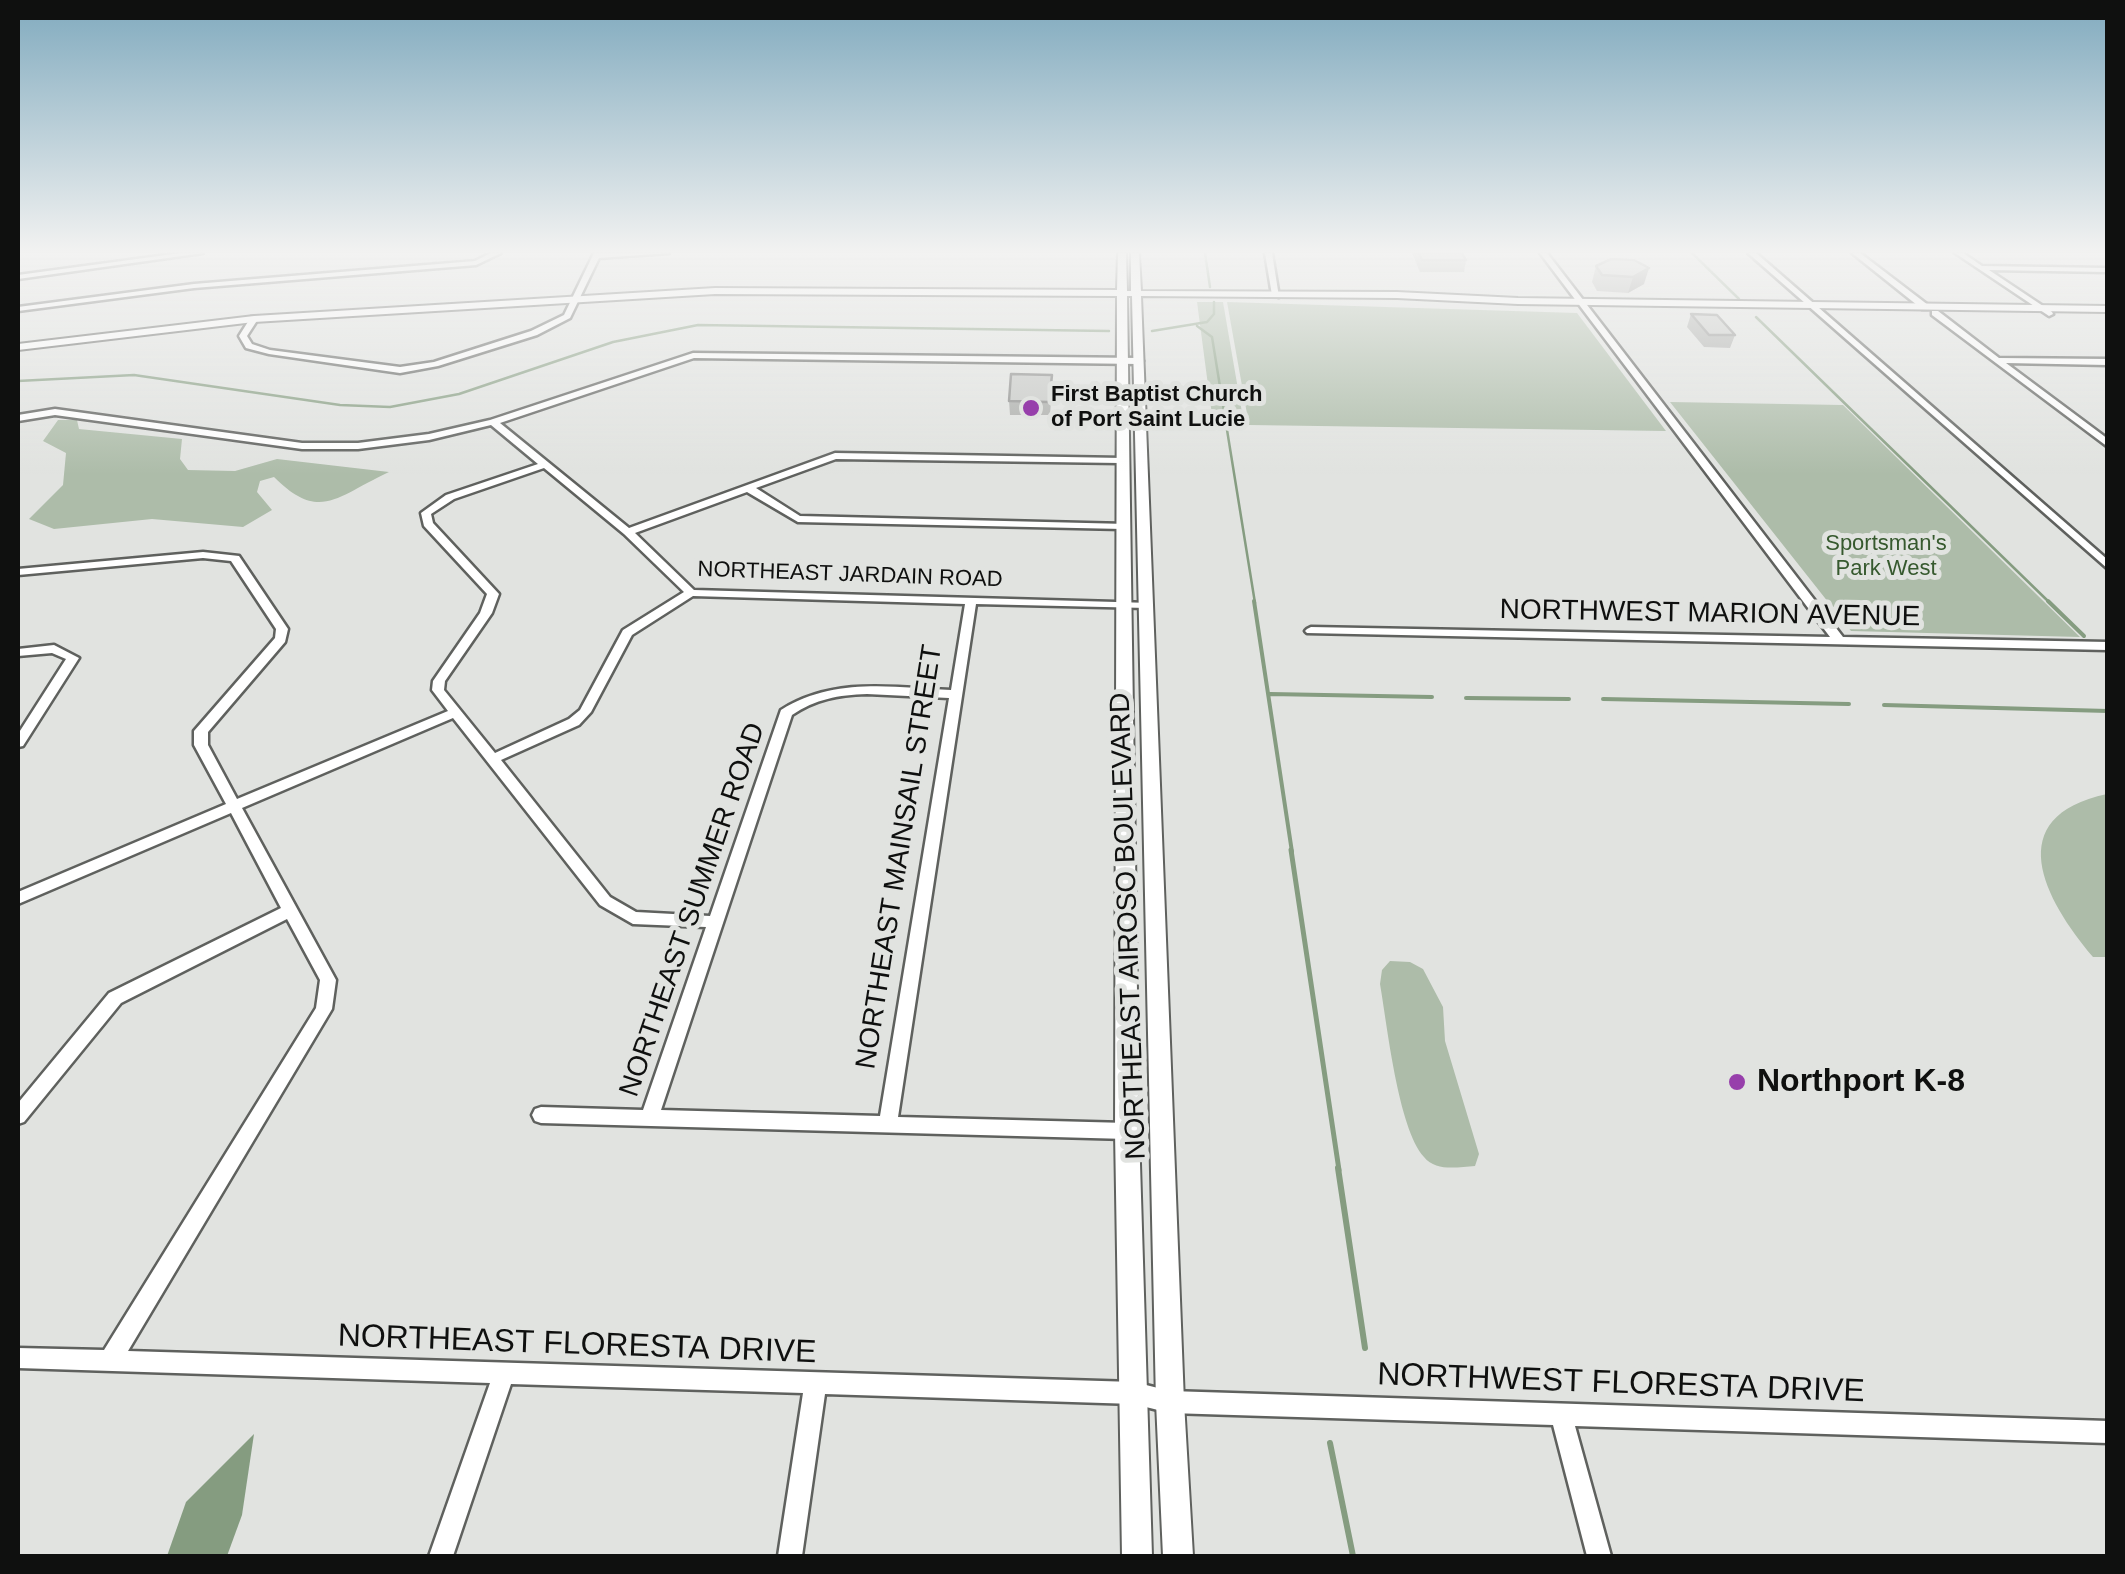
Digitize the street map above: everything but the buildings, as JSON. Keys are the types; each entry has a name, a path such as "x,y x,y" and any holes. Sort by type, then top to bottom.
{"main road":[{"path":"18,347 185,326"},
{"name":"NORTHEAST AIROSO BOULEVARD","path":"1130,326 1147,604 1178,1556"},
{"name":"NORTHEAST AIROSO BOULEVARD","path":"1130,361 1120,460 1136,1556"}],"street":[{"path":"249,326 243,336 249,346 270,352 414,369 551,326"},
{"path":"1599,326 1840,642"},
{"path":"1835,326 2108,566"},
{"path":"1952,326 2108,444"},
{"path":"18,418 56,412 321,446 429,437 493,422 693,355 1130,361"},
{"path":"1998,360 2108,362"},
{"name":"NORTHEAST JARDAIN ROAD","path":"493,422 628,532 691,593 1147,604"},
{"path":"628,532 842,455 1120,460"},
{"path":"544,466 450,496 426,512 428,524 494,594 492,603 439,681 438,690 605,901 633,918 716,922"},
{"path":"747,487 798,520 1122,526"},
{"path":"18,572 203,555 234,558 282,630 281,640 201,731 201,745 328,980 324,1009 109,1362"},
{"path":"492,758 574,722 585,712 628,634 691,593"},
{"name":"NORTHEAST MAINSAIL STREET","path":"888,1122 971,601"},
{"name":"NORTHWEST MARION AVENUE","path":"1311,631 2108,646"},
{"path":"18,652 54,649 73,658 18,743"},
{"name":"NORTHEAST SUMMER ROAD","path":"649,1118 786,713 800,701 827,692 956,694"},
{"path":"18,898 454,714"},
{"path":"18,1116 115,998 291,910"},
{"path":"541,1115 1127,1131"},
{"name":"NORTHEAST FLORESTA DRIVE","path":"18,1358 815,1386 1134,1393"},
{"path":"441,1556 504,1374"},
{"path":"790,1556 815,1386"},
{"name":"NORTHWEST FLORESTA DRIVE","path":"1134,1393 1170,1402 2108,1432"},
{"path":"1561,1413 1599,1556"}],"green space":[{"path":"1200,326 1227,326 1244,424 1213,423"},
{"path":"1231,326 1587,326 1666,431 1249,425"},
{"name":"Sportsman's Park West","path":"1670,402 1843,405 2080,637 1851,631"},
{"path":"58,420 77,420 79,429 182,439 180,459 188,470 235,471 277,459 389,472 342,496 317,502 290,491 274,477 260,481 257,492 272,510 243,527 152,519 54,529 29,519 63,485 66,453 43,441"},
{"path":"2107,794 2107,957 2093,957 2059,910 2048,886 2042,862 2043,840 2053,821 2074,805"},
{"path":"1390,961 1410,962 1423,969 1443,1007 1445,1041 1479,1154 1475,1166 1435,1165 1415,1143 1400,1100 1380,984 1382,970"}],"shaded area":[{"path":"254,1434 242,1515 227,1556 167,1556 186,1502"}],"waterway":[{"path":"18,381 134,375 340,405 390,407 459,394 613,342 691,326"},
{"path":"798,326 1109,331"},
{"path":"1152,331 1180,326"},
{"path":"1198,326 1212,337 1255,603"},
{"path":"1766,326 2050,603"},
{"path":"1254,601 1292,852"},
{"path":"2048,601 2084,636"},
{"path":"1270,694 1432,697"},
{"path":"1466,698 1569,699"},
{"path":"1603,699 1849,704"},
{"path":"1884,705 2108,711"},
{"path":"1291,850 1339,1170"},
{"path":"1338,1168 1365,1348"},
{"path":"1330,1443 1353,1556"}],"place":[{"name":"First Baptist Church of Port Saint Lucie","path":"1031,408"},
{"name":"Northport K-8","path":"1737,1082"}]}
